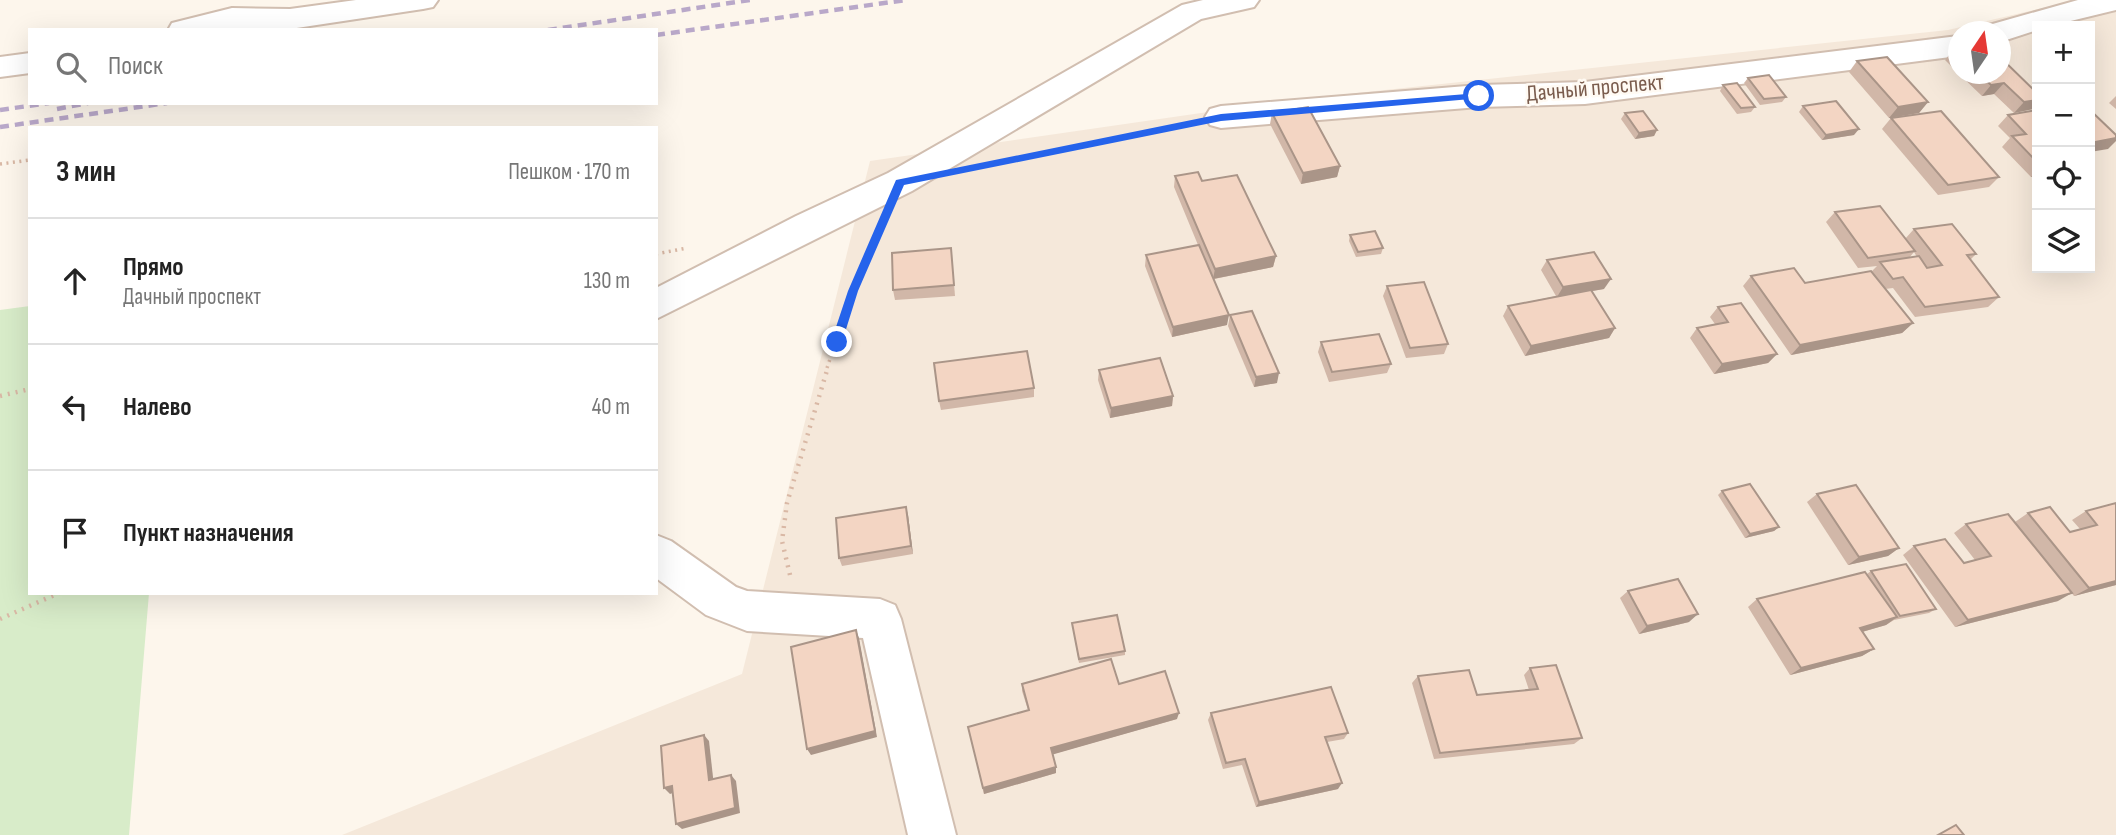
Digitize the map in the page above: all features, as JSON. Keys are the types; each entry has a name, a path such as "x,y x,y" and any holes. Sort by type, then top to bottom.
{"street":[{"path":"186,0 232,18"},
{"path":"191,28 232,18 290,19 423,0"},
{"path":"658,303 808,225 900,182 1192,12 1244,0"},
{"path":"2011,28 2050,16 2116,1"},
{"name":"Дачный проспект","path":"1221,117 1479,96 1586,93 1948,47"},
{"path":"0,67 28,63"},
{"path":"658,555 721,601 747,611 880,619 932,835"}],"path":[{"path":"994,163 1221,117"},
{"path":"0,164 28,160"},
{"path":"790,578 782,541 787,503 806,432 853,291 900,182"},
{"path":"0,396 28,389"},
{"path":"0,619 54,595"}],"shaded area":[{"path":"2077,0 2116,0 2116,835 342,835 742,674 870,161 1291,100 1948,30 1948,84 2011,84 2011,21 1987,21"}],"green space":[{"path":"28,306 28,595 149,595 129,835 0,835 0,310"}],"building":[{"path":"1887,57 1928,102 1898,107 1857,61"},
{"path":"2011,68 2032,88 2032,101 2024,102 2005,84 2011,84"},
{"path":"1769,75 1786,97 1764,99 1748,78"},
{"path":"1737,83 1755,107 1741,108 1723,85"},
{"path":"1836,101 1859,129 1826,135 1803,106"},
{"path":"1308,107 1340,166 1303,173 1272,113"},
{"path":"1643,111 1657,130 1639,133 1625,113"},
{"path":"1941,111 1999,177 1948,185 1891,118"},
{"path":"2032,111 2032,157 2012,136 2026,134 2008,115"},
{"path":"2095,115 2116,135 2116,138 2095,142"},
{"path":"1198,172 1202,181 1237,175 1276,256 1215,269 1175,176"},
{"path":"1880,206 1915,251 1868,258 1835,212"},
{"path":"1952,224 1976,254 1967,255 1999,297 1925,307 1903,277 1893,279 1880,262 1919,256 1927,268 1942,265 1914,229"},
{"path":"1375,231 1383,248 1358,252 1350,235"},
{"path":"1199,245 1229,315 1173,327 1146,255"},
{"path":"951,248 954,285 893,290 892,253"},
{"path":"1594,252 1611,279 1563,287 1547,260"},
{"path":"1794,268 1805,283 1871,271 1913,323 1800,345 1751,276"},
{"path":"1424,282 1448,344 1410,348 1387,286"},
{"path":"1591,290 1615,328 1531,346 1508,306"},
{"path":"1741,303 1777,354 1722,364 1697,328 1728,322 1718,307"},
{"path":"1252,311 1279,373 1256,377 1230,315"},
{"path":"1379,334 1391,364 1332,372 1321,342"},
{"path":"1027,351 1034,388 939,401 934,363"},
{"path":"1160,358 1173,396 1111,408 1099,370"},
{"path":"1750,484 1779,527 1750,534 1722,491"},
{"path":"1856,485 1899,548 1859,557 1817,494"},
{"path":"2116,503 2116,581 2089,588 2028,513 2050,507 2070,532 2097,525 2086,511"},
{"path":"906,507 911,546 839,558 836,518"},
{"path":"2008,514 2072,593 1968,620 1914,546 1945,539 1964,563 1991,556 1966,524"},
{"path":"1906,564 1936,609 1900,616 1871,571"},
{"path":"1865,572 1897,617 1860,628 1874,649 1801,668 1757,599"},
{"path":"1678,579 1698,614 1647,626 1628,591"},
{"path":"1117,615 1125,651 1079,659 1072,623"},
{"path":"856,630 875,731 807,749 791,647"},
{"path":"1111,659 1119,684 1165,671 1179,713 1051,748 1056,767 983,788 968,727 1029,710 1022,684"},
{"path":"1556,665 1582,738 1440,753 1418,676 1469,670 1477,695 1538,689 1530,668"},
{"path":"1331,687 1348,733 1325,737 1342,783 1259,802 1245,759 1226,763 1211,713"},
{"path":"704,735 709,780 731,775 735,808 676,824 672,786 664,788 661,746"},
{"path":"1956,825 1964,835 1938,835"}],"railway":[{"path":"561,28 750,0"},
{"path":"658,35 906,0"},
{"path":"0,110 35,105"},
{"path":"57,109 78,105"},
{"path":"0,127 153,105"}],"route":[{"path":"837,342 853,291 900,182 1221,117 1479,96"}]}
